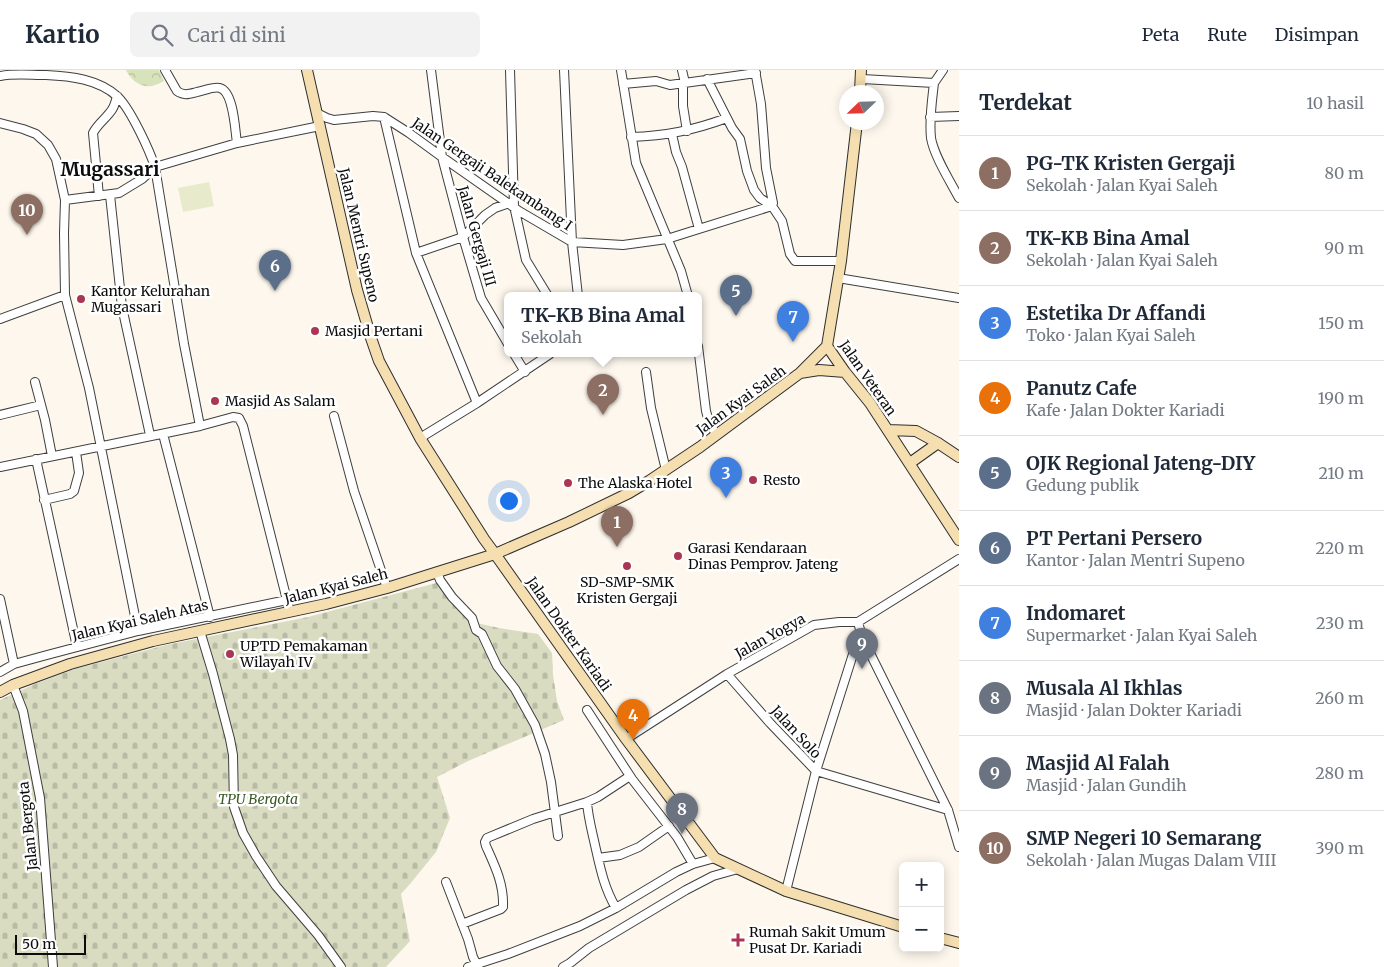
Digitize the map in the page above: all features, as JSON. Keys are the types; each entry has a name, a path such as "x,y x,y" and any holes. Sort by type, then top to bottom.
{"main road":[{"name":"Jalan Mentri Supeno","path":"307,70 356,290 379,361 420,438 495,554"},
{"name":"Jalan Veteran","path":"856,130 841,261 827,346 870,403 959,540"},
{"name":"Jalan Kyai Saleh","path":"0,692 13,685 70,664 154,641 290,612 387,588 495,554 630,493 666,470 800,373 827,346"},
{"path":"800,373 819,370 845,372"},
{"path":"888,430 916,431 959,457"},
{"path":"910,464 938,443"},
{"name":"Jalan Dokter Kariadi","path":"495,554 626,738 715,858 786,891 899,925"},
{"path":"944,939 959,943"}],"street":[{"path":"166,70 181,94 191,94 217,87 222,88 226,92 230,99 237,144"},
{"name":"Jalan Gergaji III","path":"431,70 442,157 463,237 482,298 504,337"},
{"path":"510,70 511,205 526,260 546,292"},
{"path":"564,70 572,242 578,292"},
{"path":"621,70 635,158 681,271 687,292"},
{"path":"682,70 684,83 683,106 687,131"},
{"path":"943,70 934,83 930,117 932,143 959,198"},
{"path":"623,84 656,81 670,85 756,71 761,104 766,168 774,203 772,206"},
{"path":"0,76 20,74 78,78 101,85 117,96 128,109 152,156 155,167 184,344 200,426"},
{"path":"862,74 934,83"},
{"path":"707,79 740,139 746,170 754,190 760,198 772,206 782,221 790,254 795,261 841,261"},
{"path":"99,196 93,133 114,106 117,96"},
{"name":"Jalan Gergaji Balekambang I","path":"317,113 334,120 373,116 384,118 409,133 511,205 572,242 622,244 667,240 772,206"},
{"path":"930,117 959,116"},
{"path":"384,118 416,252 477,403"},
{"path":"631,137 672,134 727,118"},
{"path":"0,123 36,134 48,145 56,159 65,200 64,295 89,388 138,631"},
{"path":"65,200 119,193 142,179 155,167 237,144 320,126"},
{"path":"672,134 699,229"},
{"path":"110,195 122,307 150,435"},
{"path":"416,252 463,237 485,215 495,208 511,205"},
{"path":"838,278 959,298"},
{"path":"0,319 64,295"},
{"path":"516,357 525,372"},
{"path":"420,438 546,357"},
{"path":"699,357 706,411 709,422 716,434"},
{"path":"646,372 651,408 666,470"},
{"path":"35,382 52,456"},
{"path":"0,415 41,405"},
{"path":"334,416 354,491 387,588"},
{"path":"0,467 238,418 243,426 290,612"},
{"path":"163,434 210,617"},
{"path":"44,500 73,492 79,473 76,452"},
{"path":"36,459 77,648"},
{"name":"Jalan Yogya","path":"626,738 727,674 814,625 858,622 959,560"},
{"path":"437,572 440,580 452,596 472,618 476,630 482,634 497,666 515,689 535,726 545,754 558,836"},
{"path":"0,599 14,664"},
{"name":"Jalan Kyai Saleh Atas","path":"0,672 14,664 138,631 287,600"},
{"path":"858,622 862,636 948,810 959,847"},
{"path":"200,631 230,739 233,756 234,807 243,833 276,886 318,935 341,967"},
{"path":"786,891 816,771 854,651 862,636"},
{"name":"Jalan Solo","path":"727,674 816,771 948,810"},
{"name":"Jalan Bergota","path":"13,685 23,711 40,798 52,967"},
{"path":"587,710 630,776 677,837 693,864"},
{"path":"462,924 503,907 501,883 486,846 487,838 522,823 587,802 630,776"},
{"path":"587,802 598,858 607,890 616,908"},
{"path":"598,858 620,854 639,847 669,826"},
{"path":"468,967 477,966 580,926 616,908 676,872 693,864 715,858"},
{"path":"563,967 588,948 686,890 713,876 738,869"},
{"path":"446,882 477,966"}],"green space":[{"path":"126,70 159,70 164,81 152,86 143,86 133,80"},
{"path":"209,182 214,206 183,212 178,188"},
{"name":"TPU Bergota","path":"440,582 472,622 538,634 552,653 557,701 564,720 468,761 437,777 450,818 436,852 401,894 410,941 386,967 0,967 0,700 37,683 75,669 166,645 308,617"}],"place":[{"name":"SMP Negeri 10 Semarang","path":"27,235"},
{"name":"PT Pertani Persero","path":"275,291"},
{"name":"Kantor Kelurahan Mugassari","path":"81,299"},
{"name":"OJK Regional Jateng-DIY","path":"736,316"},
{"name":"Masjid Pertani","path":"315,331"},
{"name":"Indomaret","path":"793,342"},
{"name":"Masjid As Salam","path":"215,401"},
{"name":"TK-KB Bina Amal","path":"603,415"},
{"name":"Resto","path":"753,480"},
{"name":"The Alaska Hotel","path":"568,483"},
{"name":"Estetika Dr Affandi","path":"726,498"},
{"name":"PG-TK Kristen Gergaji","path":"617,547"},
{"name":"Garasi Kendaraan Dinas Pemprov. Jateng","path":"678,556"},
{"name":"SD-SMP-SMK Kristen Gergaji","path":"627,566"},
{"name":"UPTD Pemakaman Wilayah IV","path":"230,654"},
{"name":"Masjid Al Falah","path":"862,669"},
{"name":"Panutz Cafe","path":"633,740"},
{"name":"Musala Al Ikhlas","path":"682,834"},
{"name":"Rumah Sakit Umum Pusat Dr. Kariadi","path":"738,940"}],"district":[{"name":"Mugassari","path":"110,169"}]}
